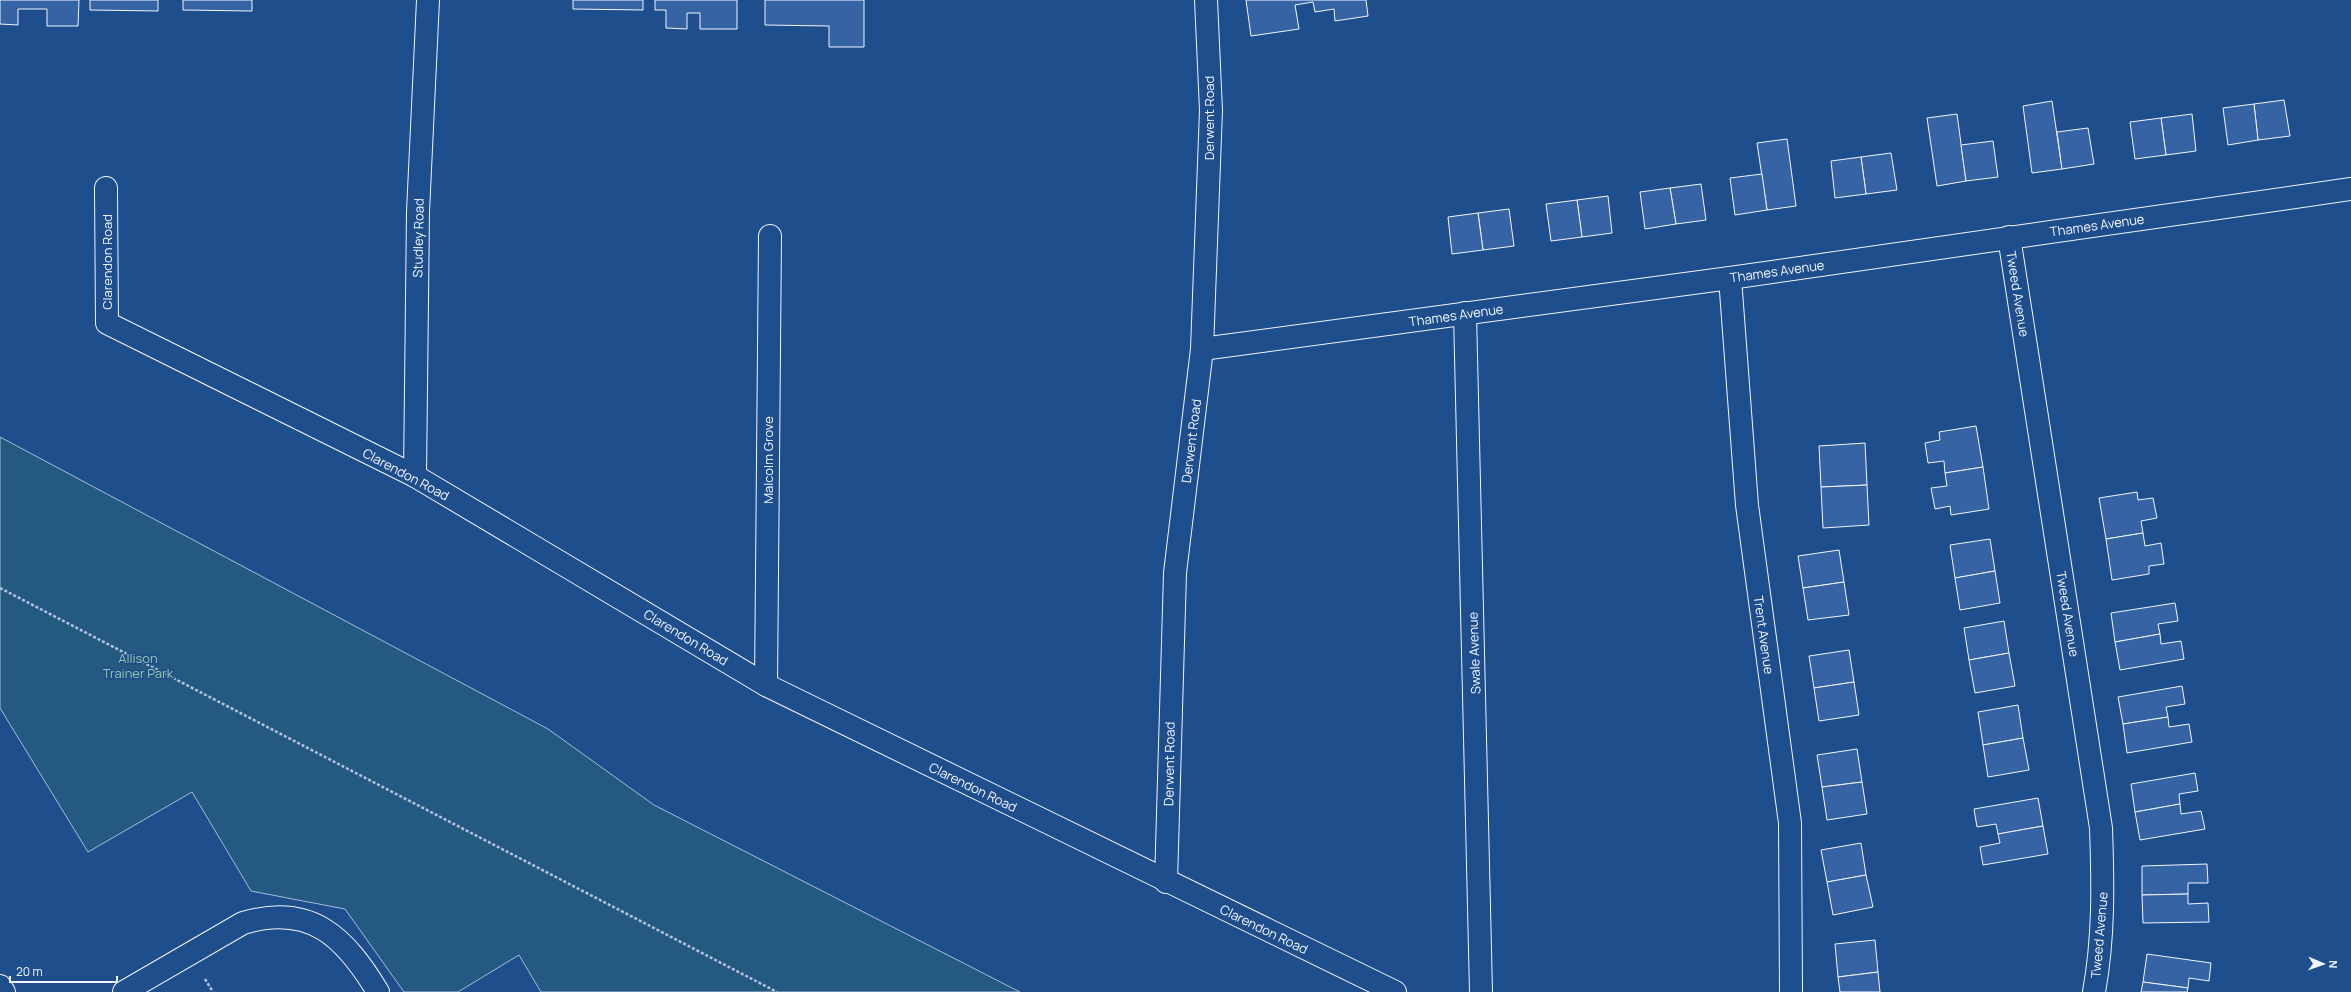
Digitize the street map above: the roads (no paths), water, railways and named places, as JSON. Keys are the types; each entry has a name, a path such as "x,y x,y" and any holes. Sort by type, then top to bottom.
{"street":[{"name":"Studley Road","path":"415,476 418,212 428,0"},
{"name":"Derwent Road","path":"1166,882 1175,573 1202,349 1211,110 1206,0"},
{"name":"Clarendon Road","path":"106,188 107,323 415,476 766,685 1166,882 1395,992"},
{"name":"Thames Avenue","path":"1202,349 1730,278 2351,189"},
{"name":"Malcolm Grove","path":"766,685 770,236"},
{"name":"Tweed Avenue","path":"2009,238 2101,828 2104,895 2098,966 2094,992"},
{"name":"Trent Avenue","path":"1730,278 1747,505 1790,823 1791,992"},
{"name":"Swale Avenue","path":"1464,313 1481,992"},
{"path":"124,992 243,923 260,918 282,918 306,921 325,930 341,941 363,967 378,992"},
{"path":"0,986 4,992"}],"park label":[{"name":"Allison Trainer Park","path":"138,666"}]}
